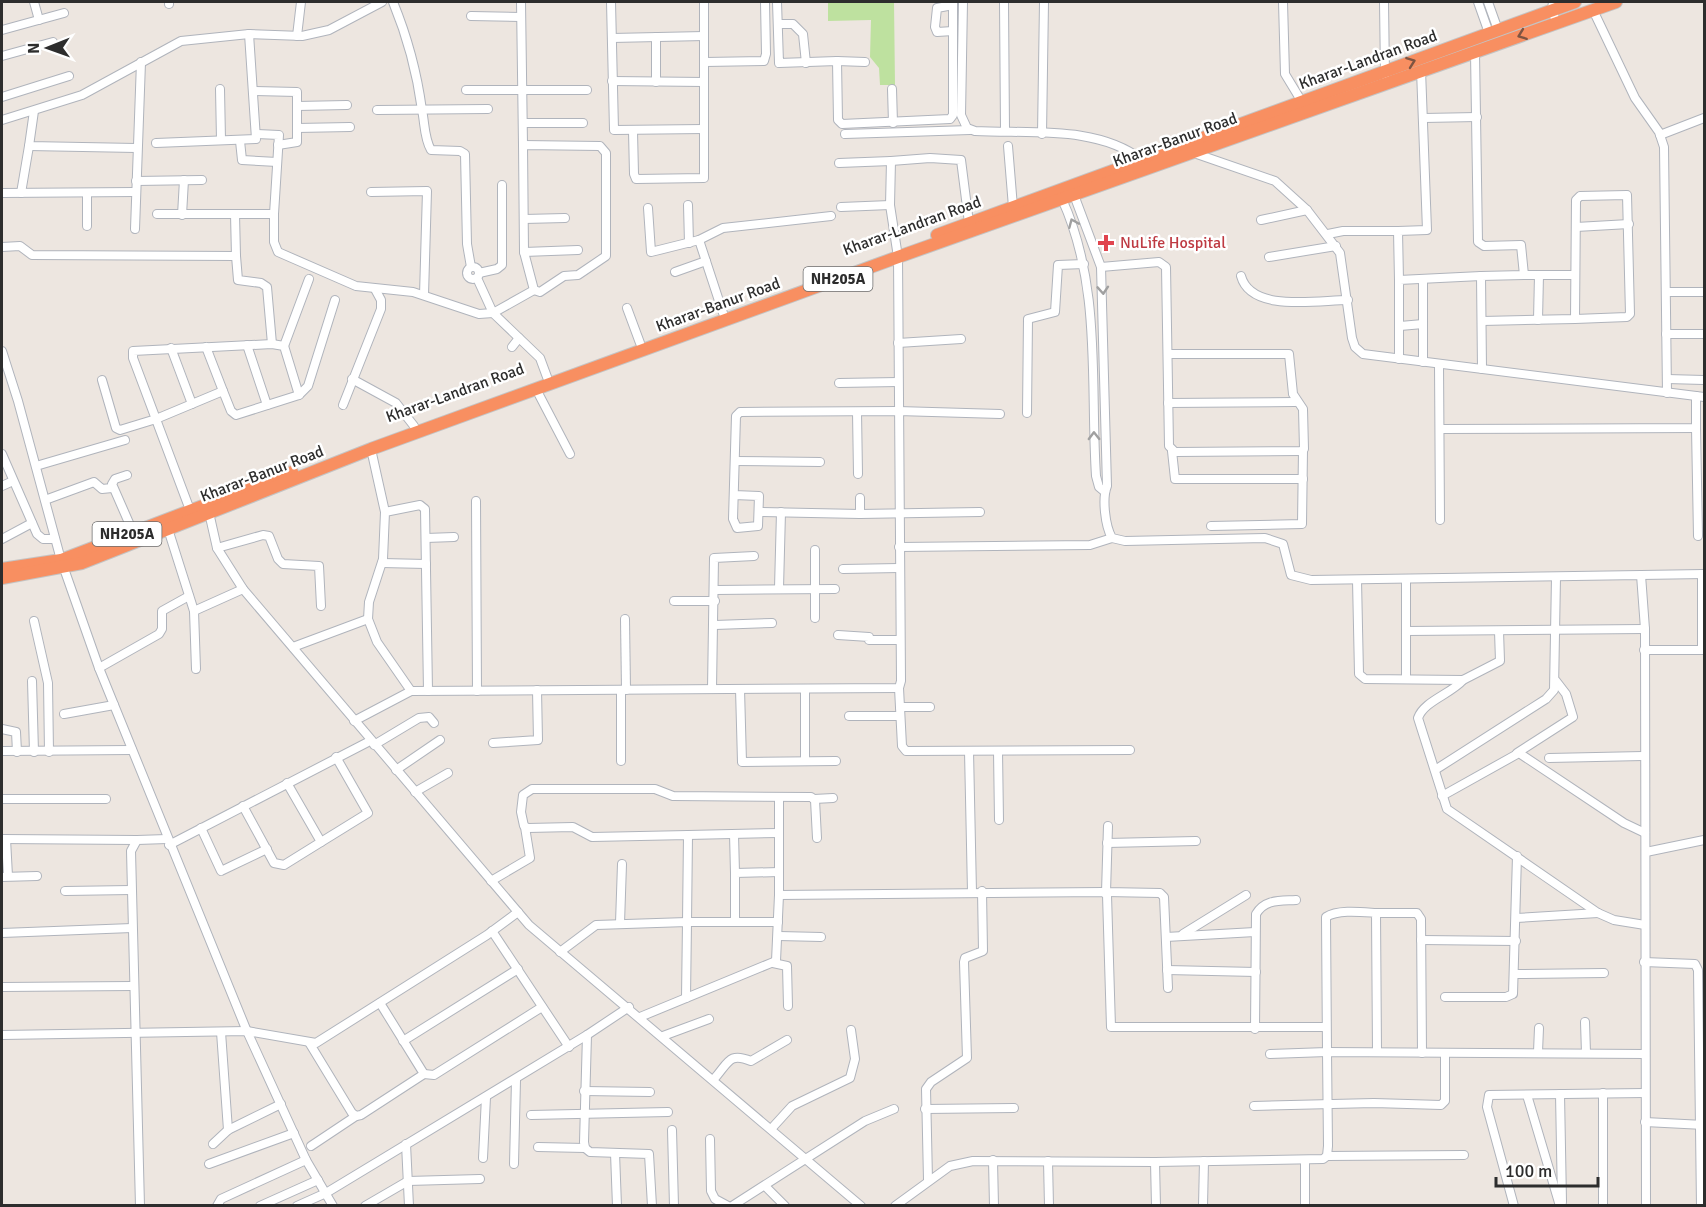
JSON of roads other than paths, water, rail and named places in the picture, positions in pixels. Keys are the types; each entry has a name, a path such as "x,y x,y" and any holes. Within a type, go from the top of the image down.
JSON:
{"highway":[{"name":"Kharar-Landran Road","path":"191,509 208,509 414,426 640,342 897,253 1013,207 1076,192 1142,160 1189,148 1302,102 1386,76 1552,5 1575,2"},
{"name":"Kharar-Banur Road","path":"2,578 63,564 168,528 208,509 897,253 1076,192 1386,76 1421,70 1475,53 1616,2"},
{"name":"NH205A","path":"2,569 63,564 191,509"}],"street":[{"path":"34,2 39,20"},
{"path":"297,36 300,2"},
{"path":"2,120 91,90 182,41 249,34 297,36 329,30 382,2"},
{"path":"393,2 411,55 426,142 431,150 460,151 465,154 467,244 471,267 468,276 497,269 502,265 502,185"},
{"path":"521,2 524,252 534,290"},
{"path":"611,2 614,130 704,129"},
{"path":"633,131 636,179 698,180 704,176 704,2"},
{"path":"705,62 764,61 766,54 765,2"},
{"path":"778,2 779,63 865,62"},
{"path":"963,2 962,116 965,126 970,130"},
{"path":"1004,2 1005,131"},
{"path":"1042,134 1044,2"},
{"path":"1283,2 1285,74 1302,102"},
{"path":"1384,2 1386,76"},
{"path":"1478,2 1493,31"},
{"path":"1488,2 1493,31"},
{"path":"837,61 839,123 943,121 952,115 952,32 952,3 937,8 935,27 937,32 952,32"},
{"path":"1552,5 1556,22"},
{"path":"1593,10 1640,108 1660,135 1664,147 1666,393"},
{"path":"2,30 64,13"},
{"path":"471,16 521,17"},
{"path":"778,24 793,24 803,34 806,63"},
{"path":"156,143 252,141 257,134 249,34"},
{"path":"612,38 704,36"},
{"path":"656,37 656,82"},
{"path":"2,56 53,42"},
{"path":"1475,53 1478,242 1484,246 1521,245 1524,275"},
{"path":"135,229 136,148 141,62"},
{"path":"1328,234 1343,231 1427,230 1421,70"},
{"path":"2,97 69,76"},
{"path":"612,81 704,82"},
{"path":"220,89 221,140"},
{"path":"255,91 295,90 298,95 296,144 278,145"},
{"path":"466,90 587,90"},
{"path":"892,90 893,123"},
{"path":"297,106 347,105"},
{"path":"377,110 488,109"},
{"path":"21,193 34,111"},
{"path":"1424,118 1477,117"},
{"path":"1660,135 1704,118"},
{"path":"523,123 583,123"},
{"path":"297,128 350,127"},
{"path":"845,134 970,130 1085,137 1116,143 1142,160"},
{"path":"257,134 279,135 274,214 274,242 278,252 341,281 375,289 424,294 479,314 534,290 538,292 546,290 564,276 578,275 606,256 606,153 600,146 523,146"},
{"path":"240,141 243,160 277,162"},
{"path":"29,146 136,148"},
{"path":"1008,146 1013,207"},
{"path":"1189,148 1275,182 1307,210 1328,234 1343,263 1352,338 1357,350 1363,354 1700,397 1696,428 1700,450 1698,536"},
{"path":"839,163 938,158 961,160 969,223"},
{"path":"891,161 890,205 897,253 900,513 899,688 905,751 1130,750"},
{"path":"182,215 184,180"},
{"path":"136,181 202,180"},
{"path":"371,192 427,191 424,294"},
{"path":"2,193 135,192"},
{"path":"1076,192 1075,228 1084,264 1092,326 1096,477 1099,487 1105,492"},
{"path":"1076,192 1101,267 1104,315 1107,486 1105,492 1108,530 1112,538"},
{"path":"87,193 87,226"},
{"path":"1482,321 1575,319 1629,316 1629,198 1624,194 1577,197 1575,319"},
{"path":"688,205 689,243"},
{"path":"841,207 890,205"},
{"path":"648,208 651,252 699,240 723,228 831,216"},
{"path":"1261,220 1307,210"},
{"path":"157,214 274,214"},
{"path":"235,214 238,280 261,283 267,287 272,344"},
{"path":"524,219 565,218"},
{"path":"1576,226 1629,224"},
{"path":"1398,231 1399,359"},
{"path":"699,240 723,313"},
{"path":"2,247 20,246 32,255 236,256"},
{"path":"1269,257 1336,246"},
{"path":"524,252 578,250"},
{"path":"675,272 706,261"},
{"path":"1027,413 1028,318 1055,312 1058,266 1084,264"},
{"path":"1101,267 1164,264 1169,446 1172,451 1175,479 1303,479"},
{"path":"1538,320 1539,274"},
{"path":"1399,280 1539,274 1575,275"},
{"path":"478,275 494,309 510,332 540,358 547,377"},
{"path":"1240,276 1249,292 1268,300 1348,300"},
{"path":"1481,276 1482,369"},
{"path":"299,395 284,346 309,279"},
{"path":"1423,279 1423,362"},
{"path":"343,405 381,309 381,300 375,289"},
{"path":"1666,292 1704,292"},
{"path":"206,347 231,411 236,415 299,395 308,386 335,300"},
{"path":"627,308 640,342"},
{"path":"1400,326 1423,324"},
{"path":"1666,334 1704,334"},
{"path":"512,347 517,336"},
{"path":"898,343 960,339"},
{"path":"191,509 132,354 136,349 272,344 284,346"},
{"path":"247,345 267,405"},
{"path":"171,348 192,404"},
{"path":"2,351 55,539 99,668 247,1031 306,1160 333,1206"},
{"path":"1168,354 1289,354 1296,402 1303,409 1302,524 1210,526"},
{"path":"1439,364 1440,520"},
{"path":"352,379 396,403 414,426"},
{"path":"1667,379 1704,380"},
{"path":"102,380 116,428 124,429 156,419 223,391"},
{"path":"839,383 898,382"},
{"path":"536,389 570,454"},
{"path":"1168,403 1296,402"},
{"path":"734,495 759,496 758,526 737,528 733,522 735,461 739,413 898,411 1000,414"},
{"path":"857,412 858,474"},
{"path":"1440,429 1696,428"},
{"path":"36,466 125,440"},
{"path":"371,449 385,512 382,563 369,602 368,619 377,642 411,691"},
{"path":"1172,451 1303,450"},
{"path":"2,454 40,538 55,539"},
{"path":"735,461 820,462"},
{"path":"127,475 113,481 112,488 134,532"},
{"path":"2,486 13,481"},
{"path":"45,500 94,482 102,489 112,488"},
{"path":"860,498 860,514"},
{"path":"476,501 477,690"},
{"path":"385,512 423,506 426,537 428,691"},
{"path":"208,509 217,548 243,589 518,912 560,952 714,1079 861,1206"},
{"path":"760,512 860,514 980,512"},
{"path":"779,588 781,512"},
{"path":"2,539 32,523"},
{"path":"168,528 194,611 196,669"},
{"path":"217,548 269,536 278,559 283,564 319,566 321,606"},
{"path":"426,537 454,537"},
{"path":"899,547 1090,545 1112,538 1125,541 1266,538 1283,544 1291,575 1311,580 1703,574 1703,650 1644,650"},
{"path":"815,550 815,618"},
{"path":"712,689 715,625 714,558 754,556"},
{"path":"382,563 426,564"},
{"path":"843,569 899,568"},
{"path":"1641,575 1645,629 1643,756 1646,852 1644,962 1646,1206"},
{"path":"1435,770 1546,699 1554,690 1557,631 1556,577"},
{"path":"1406,579 1406,679"},
{"path":"1357,580 1360,676 1368,680 1463,680"},
{"path":"194,611 243,589"},
{"path":"715,590 835,589"},
{"path":"99,668 159,634 162,630 162,611 189,596"},
{"path":"674,601 715,601"},
{"path":"293,647 368,619"},
{"path":"621,761 625,619"},
{"path":"34,621 48,683 49,752"},
{"path":"715,625 772,623"},
{"path":"1406,631 1645,629"},
{"path":"1499,631 1498,663 1463,680 1419,715 1418,721 1448,809 1598,913 1614,920 1645,925"},
{"path":"838,635 868,637 869,640 900,640"},
{"path":"32,681 34,752"},
{"path":"1443,796 1573,717 1566,694 1556,681"},
{"path":"354,721 411,691 899,688"},
{"path":"740,689 742,762 837,761"},
{"path":"805,689 805,761"},
{"path":"493,743 538,740 537,690"},
{"path":"64,714 114,705"},
{"path":"849,716 930,707"},
{"path":"37,876 5,877 4,839 168,842 201,828 336,757 372,743 419,718 429,717 434,723"},
{"path":"2,729 15,732 16,752"},
{"path":"396,770 440,740"},
{"path":"2,751 132,750"},
{"path":"998,751 999,820"},
{"path":"969,752 972,892"},
{"path":"1517,753 1533,761 1624,823 1645,833"},
{"path":"1549,758 1643,756"},
{"path":"243,806 274,862 282,866 368,813 336,757"},
{"path":"416,792 448,773"},
{"path":"287,783 321,842"},
{"path":"491,881 530,858 521,805 527,789 654,789 673,796 833,798"},
{"path":"640,1017 773,963 778,957 779,798"},
{"path":"2,800 106,799"},
{"path":"814,799 818,838"},
{"path":"1107,826 1106,892 1111,1027 1256,1029 1326,1027"},
{"path":"525,827 573,827 592,837 779,833"},
{"path":"201,828 221,871 267,849"},
{"path":"734,834 735,921"},
{"path":"686,998 688,835"},
{"path":"137,840 132,846 131,890 140,1206"},
{"path":"1646,852 1704,840"},
{"path":"1107,843 1196,841"},
{"path":"1444,997 1510,996 1515,990 1517,856"},
{"path":"620,923 622,864"},
{"path":"735,873 779,872"},
{"path":"65,891 131,890"},
{"path":"928,1180 926,1089 929,1084 967,1058 964,962 965,958 983,951 982,891"},
{"path":"779,895 982,891 1163,895 1168,988"},
{"path":"1183,934 1246,895"},
{"path":"1256,1029 1256,914 1261,907 1275,901 1296,900"},
{"path":"2,1035 247,1031 287,1037 310,1044 322,1040 518,912"},
{"path":"1376,913 1377,1052"},
{"path":"1328,1156 1326,917 1331,914 1417,913 1420,919 1421,940 1422,1053"},
{"path":"1516,918 1586,916 1598,913"},
{"path":"560,952 592,927 620,923 778,922"},
{"path":"2,933 132,928"},
{"path":"492,931 569,1047"},
{"path":"1166,937 1183,934 1255,932"},
{"path":"779,936 821,937"},
{"path":"1421,940 1516,941"},
{"path":"1644,962 1697,965 1702,1028 1703,1176 1701,1206"},
{"path":"773,963 787,966 788,1006"},
{"path":"403,1041 518,969"},
{"path":"1167,970 1256,972"},
{"path":"1515,974 1604,974"},
{"path":"2,987 133,986"},
{"path":"380,1003 424,1074"},
{"path":"311,1146 424,1074 434,1075 542,1007"},
{"path":"297,1206 326,1193 516,1080 629,1008"},
{"path":"663,1036 709,1019"},
{"path":"1585,1022 1586,1053"},
{"path":"1538,1052 1539,1028"},
{"path":"772,1128 792,1106 850,1078 855,1059 851,1030"},
{"path":"221,1032 228,1130"},
{"path":"585,1148 584,1091 587,1035"},
{"path":"714,1079 735,1056 741,1055 751,1061 787,1040"},
{"path":"310,1044 356,1116"},
{"path":"1270,1054 1538,1052 1645,1054"},
{"path":"1254,1106 1443,1105 1445,1101 1445,1053"},
{"path":"514,1164 516,1080"},
{"path":"584,1091 650,1092"},
{"path":"1603,1093 1603,1206"},
{"path":"1514,1206 1486,1101 1488,1096 1493,1094 1645,1093"},
{"path":"1560,1094 1561,1206"},
{"path":"1527,1095 1561,1206"},
{"path":"483,1158 486,1097"},
{"path":"213,1144 228,1130 281,1104"},
{"path":"926,1109 1014,1108"},
{"path":"710,1139 713,1202 730,1206 808,1159 864,1121 894,1109"},
{"path":"531,1115 668,1112"},
{"path":"1645,1122 1702,1125"},
{"path":"672,1130 674,1206"},
{"path":"209,1164 294,1133"},
{"path":"406,1144 409,1206"},
{"path":"538,1147 585,1148 596,1153 640,1152 650,1156 652,1206"},
{"path":"615,1153 617,1206"},
{"path":"895,1206 928,1180 955,1164 993,1160 1155,1162 1305,1160 1323,1159 1328,1156 1464,1155"},
{"path":"217,1206 221,1199 306,1160"},
{"path":"993,1160 994,1206"},
{"path":"1305,1160 1305,1206"},
{"path":"1048,1161 1049,1206"},
{"path":"1203,1206 1204,1161"},
{"path":"1155,1162 1156,1206"},
{"path":"365,1206 408,1181 480,1179"},
{"path":"260,1206 318,1180"},
{"path":"765,1186 785,1206"}],"place":[{"name":"NuLife Hospital","path":"1106,243"}]}
